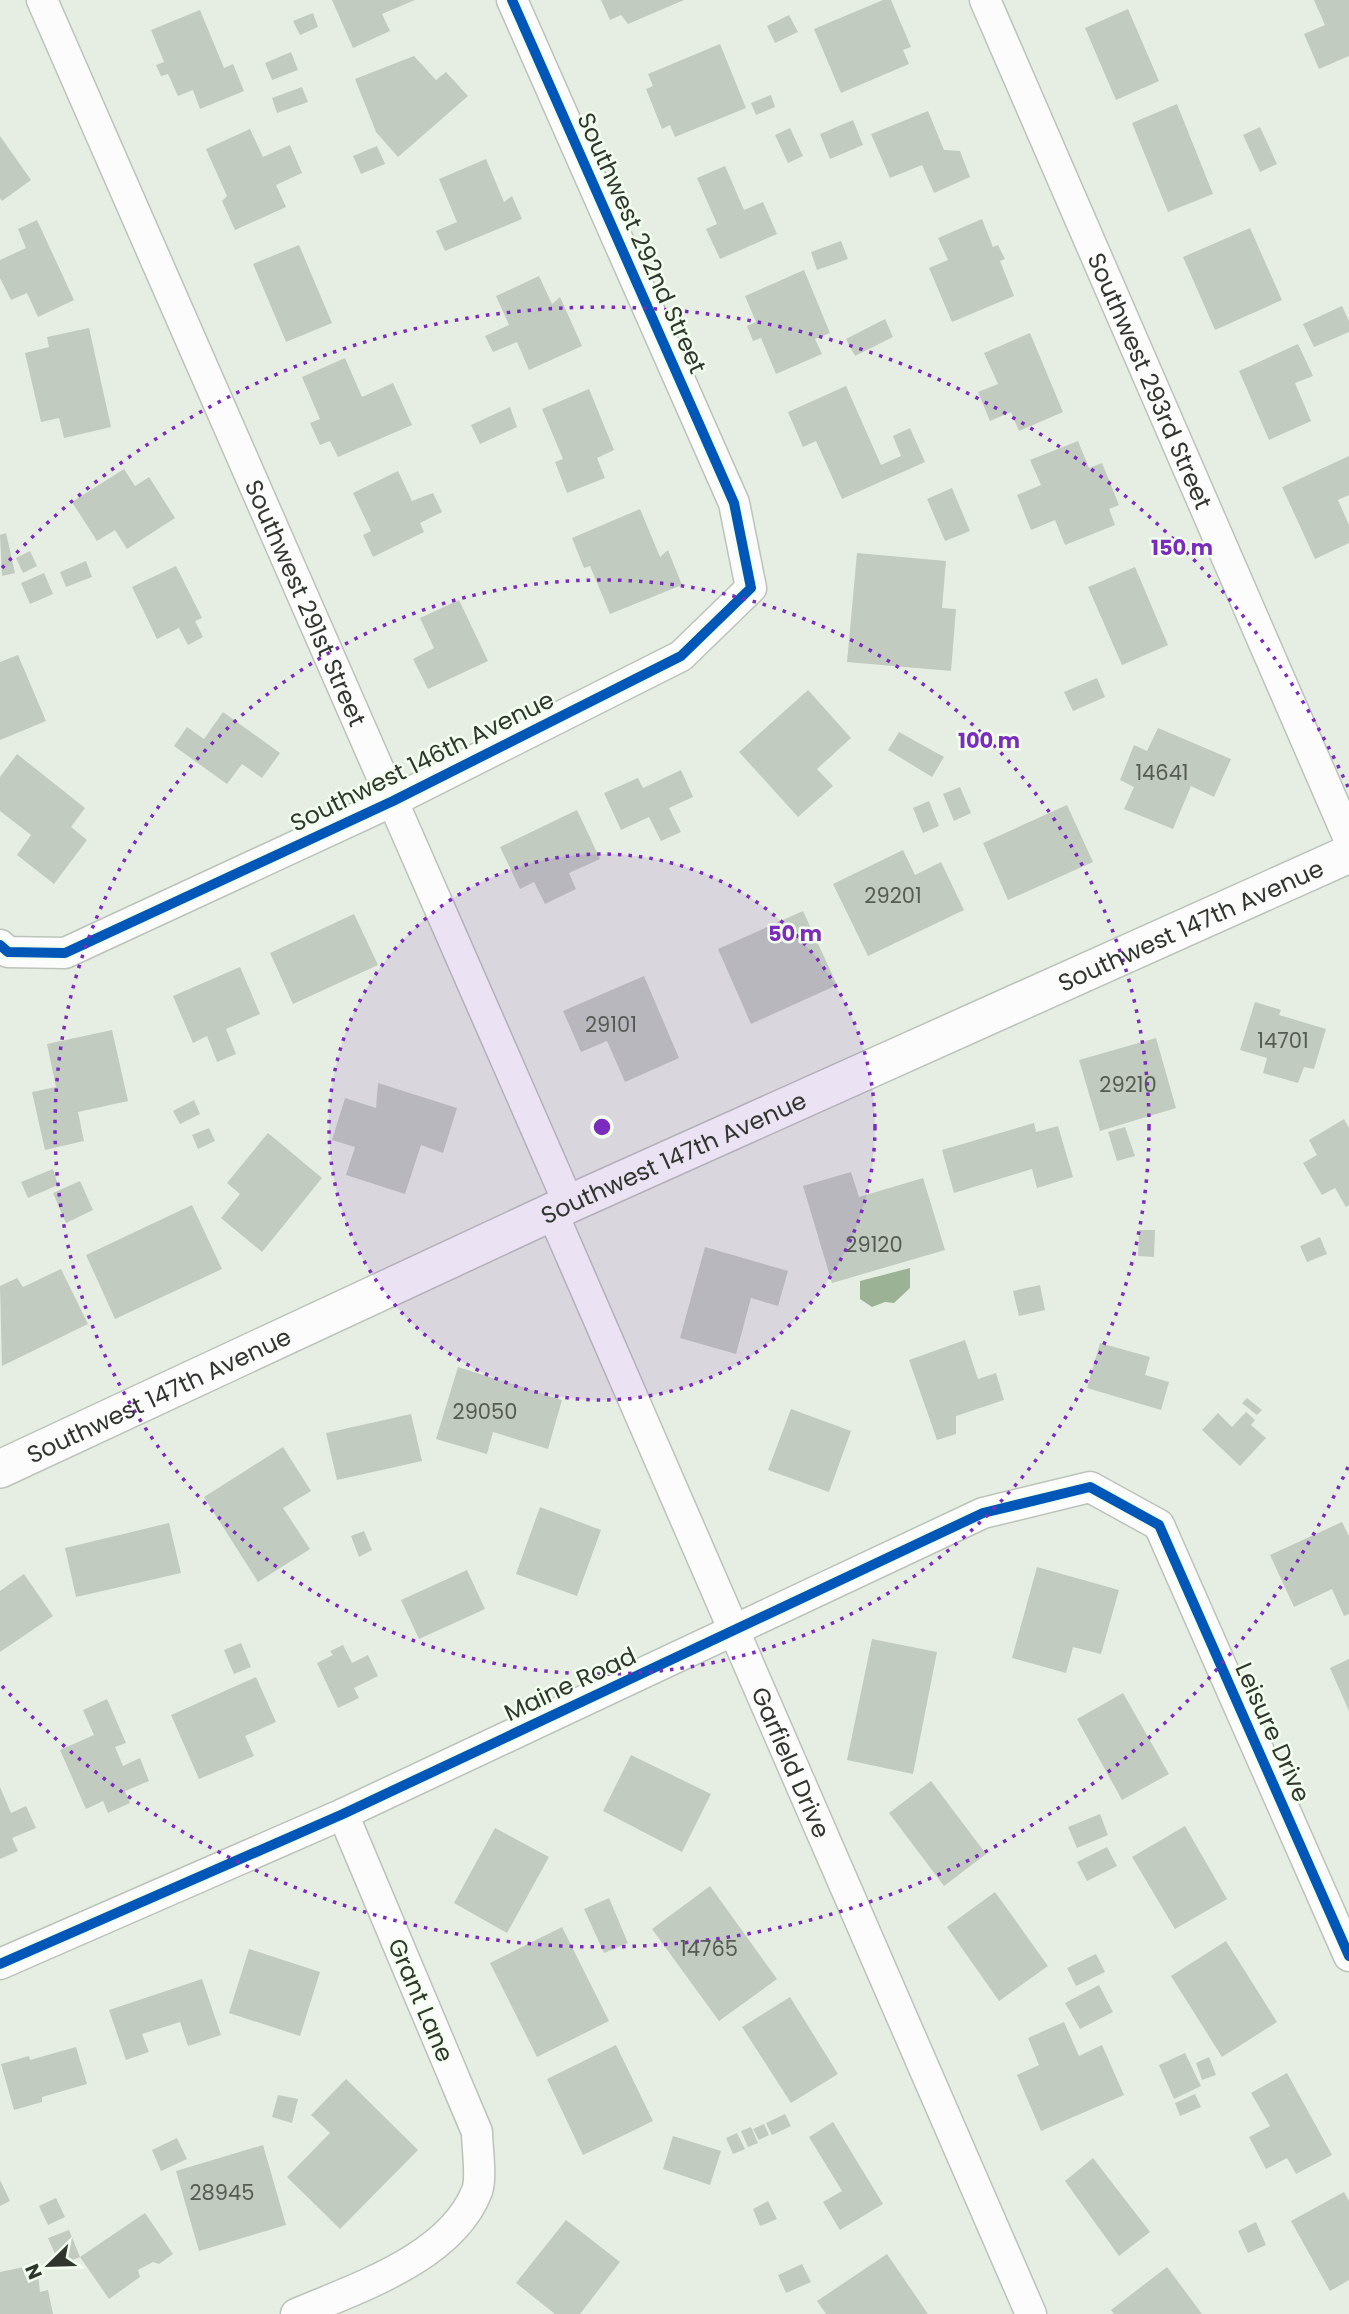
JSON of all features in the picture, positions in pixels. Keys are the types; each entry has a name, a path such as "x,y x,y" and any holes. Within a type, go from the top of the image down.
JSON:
{"street":[{"name":"Southwest 291st Street","path":"41,0 393,801 560,1208"},
{"name":"Southwest 292nd Street","path":"512,0 734,503"},
{"name":"Southwest 293rd Street","path":"985,0 1349,839"},
{"name":"Southwest 146th Avenue","path":"4,948 65,953 393,801 681,656 751,588 734,503"},
{"name":"Southwest 147th Avenue","path":"0,1469 560,1208 1349,854"},
{"name":"Garfield Drive","path":"560,1208 734,1630 1031,2314"},
{"name":"Maine Road","path":"0,1965 343,1814 983,1513 1090,1488 1159,1525"},
{"name":"Leisure Drive","path":"1159,1525 1349,1956"},
{"name":"Grant Lane","path":"296,2314 398,2271 453,2230 478,2189 477,2132 343,1814"}],"shaded area":[{"path":"910,1268 910,1288 894,1303 885,1302 872,1307 860,1299 860,1281"}],"building":[{"path":"332,0 415,0 382,14 390,31 353,48"},
{"path":"601,0 684,0 628,24 621,15 610,20"},
{"path":"883,0 891,0 911,47 903,50 909,64 841,93 814,29"},
{"path":"1314,0 1349,0 1349,56 1319,69 1304,34 1325,25"},
{"path":"1128,9 1159,81 1116,100 1085,28"},
{"path":"200,10 224,68 233,64 244,91 200,109 193,90 178,96 168,74 161,76 156,65 164,62 151,30"},
{"path":"313,13 318,27 300,35 293,21"},
{"path":"789,15 798,32 775,43 767,26"},
{"path":"720,44 746,108 675,137 670,125 662,129 646,89 653,86 648,74"},
{"path":"291,52 298,70 272,80 265,63"},
{"path":"414,56 436,80 446,72 468,96 398,157 376,132 355,79"},
{"path":"302,87 308,102 277,113 272,98"},
{"path":"771,95 775,107 756,115 751,103"},
{"path":"1177,104 1213,194 1168,212 1132,123"},
{"path":"928,111 944,150 960,151 970,177 934,193 922,165 890,178 871,134"},
{"path":"853,120 863,145 830,159 820,134"},
{"path":"1260,127 1277,164 1260,172 1243,135"},
{"path":"790,128 803,156 788,163 775,135"},
{"path":"250,129 263,157 290,145 302,173 276,185 286,207 235,230 222,201 227,196 206,149"},
{"path":"0,136 31,180 2,201 0,198"},
{"path":"377,146 385,164 361,174 353,156"},
{"path":"486,159 504,202 512,196 522,219 445,251 436,231 457,222 439,179"},
{"path":"725,166 744,210 763,202 777,234 720,259 706,229 717,224 697,178"},
{"path":"982,219 993,247 998,245 1005,259 1000,261 1014,296 952,322 929,268 948,260 938,238"},
{"path":"37,220 74,300 38,317 27,293 11,300 0,278 0,260 26,248 18,229"},
{"path":"1250,228 1282,300 1215,330 1183,257"},
{"path":"841,241 848,259 817,270 811,252"},
{"path":"299,245 332,323 286,342 253,264"},
{"path":"804,270 830,333 815,339 822,354 776,374 761,338 753,341 747,326 756,322 745,296"},
{"path":"539,276 552,304 560,297 582,346 529,370 517,342 493,352 485,336 509,325 496,296"},
{"path":"1342,306 1349,321 1349,332 1314,347 1303,324"},
{"path":"885,319 893,337 855,356 846,339"},
{"path":"89,328 111,427 64,438 59,418 41,422 25,353 49,347 47,337"},
{"path":"1030,333 1063,412 1019,431 1011,412 990,421 978,392 998,384 984,353"},
{"path":"1298,344 1313,376 1295,383 1311,421 1269,440 1239,371"},
{"path":"345,358 362,397 393,383 412,425 338,457 330,441 320,445 310,423 320,419 302,377"},
{"path":"846,386 881,465 901,456 893,436 910,428 925,462 842,499 816,441 803,447 788,412"},
{"path":"589,389 614,450 597,458 605,478 567,493 555,462 563,459 542,409"},
{"path":"510,407 517,427 480,444 471,425"},
{"path":"1078,441 1089,468 1102,463 1119,505 1109,509 1115,525 1065,545 1055,520 1031,530 1017,495 1041,485 1030,460"},
{"path":"1349,456 1349,495 1338,500 1349,525 1349,543 1315,559 1282,487"},
{"path":"124,469 135,486 149,477 175,518 127,549 115,530 97,541 72,502"},
{"path":"398,471 412,501 433,493 442,512 420,523 424,532 373,557 363,535 371,531 353,493"},
{"path":"952,488 970,531 945,541 927,499"},
{"path":"640,509 660,557 668,550 682,585 610,614 590,566 584,568 572,538"},
{"path":"6,533 15,573 2,576 0,535"},
{"path":"30,551 37,566 23,573 16,558"},
{"path":"857,553 946,561 942,608 956,609 951,671 847,662"},
{"path":"86,561 92,577 66,587 60,572"},
{"path":"176,566 202,618 195,621 203,637 188,645 179,628 157,639 132,587"},
{"path":"1135,567 1168,645 1122,665 1088,587"},
{"path":"44,573 53,594 30,604 21,583"},
{"path":"459,600 488,661 428,689 413,659 434,648 420,618"},
{"path":"18,655 46,721 0,740 0,662"},
{"path":"1097,678 1105,697 1073,711 1064,692"},
{"path":"808,690 851,738 817,769 833,786 798,817 739,752"},
{"path":"223,712 280,753 262,778 242,764 227,784 174,746 187,727 204,739"},
{"path":"1158,728 1231,759 1214,797 1191,786 1173,829 1124,809 1134,787 1120,780 1134,745 1147,751"},
{"path":"899,732 944,757 932,777 888,750"},
{"path":"17,754 85,808 71,827 87,840 54,884 17,855 31,835 0,811 0,777"},
{"path":"681,770 693,797 669,808 681,832 661,841 649,817 621,830 604,793 638,778 643,788"},
{"path":"960,787 971,813 954,821 943,794"},
{"path":"929,801 939,826 923,833 913,808"},
{"path":"1067,805 1093,862 1008,900 983,843"},
{"path":"577,810 600,859 569,873 576,889 545,904 534,882 520,889 500,847"},
{"path":"903,850 915,875 941,862 964,910 868,956 833,884"},
{"path":"803,911 837,985 751,1024 718,949"},
{"path":"354,914 378,965 293,1004 270,953"},
{"path":"240,967 260,1014 226,1029 236,1054 217,1062 207,1036 193,1043 173,996"},
{"path":"644,976 679,1058 625,1082 607,1041 581,1052 563,1011"},
{"path":"1255,1002 1281,1010 1279,1015 1326,1029 1314,1069 1304,1067 1298,1083 1263,1073 1267,1058 1240,1050"},
{"path":"112,1030 128,1101 78,1112 84,1141 45,1150 32,1092 56,1087 47,1044"},
{"path":"1156,1038 1176,1108 1100,1131 1079,1060"},
{"path":"378,1083 457,1108 443,1153 421,1145 405,1194 346,1175 355,1147 332,1140 345,1098 376,1108"},
{"path":"194,1100 200,1114 180,1124 173,1111"},
{"path":"1344,1119 1349,1128 1349,1205 1346,1207 1335,1188 1322,1195 1303,1163 1317,1155 1309,1140"},
{"path":"1034,1123 1036,1132 1058,1126 1073,1177 1037,1188 1032,1169 954,1193 942,1150"},
{"path":"1125,1127 1135,1156 1117,1161 1108,1132"},
{"path":"209,1128 215,1141 198,1149 192,1135"},
{"path":"268,1133 322,1178 262,1252 221,1218 240,1194 227,1183"},
{"path":"53,1169 58,1185 28,1198 21,1182"},
{"path":"851,1172 859,1197 923,1178 945,1250 832,1283 803,1186"},
{"path":"80,1181 93,1210 66,1223 53,1193"},
{"path":"192,1205 222,1269 115,1319 86,1255"},
{"path":"1139,1230 1155,1230 1154,1257 1138,1256"},
{"path":"1320,1237 1327,1254 1307,1262 1300,1246"},
{"path":"705,1247 788,1271 778,1306 751,1298 736,1354 680,1338"},
{"path":"61,1269 88,1324 2,1366 0,1286 17,1278 23,1287"},
{"path":"1040,1285 1045,1310 1019,1316 1013,1291"},
{"path":"965,1340 978,1379 996,1373 1004,1400 956,1416 956,1434 937,1440 909,1360"},
{"path":"1100,1343 1150,1357 1145,1375 1169,1382 1161,1410 1087,1388"},
{"path":"458,1367 562,1400 548,1449 493,1432 487,1454 436,1439"},
{"path":"1247,1398 1262,1410 1257,1415 1242,1403"},
{"path":"791,1409 851,1431 829,1492 768,1470"},
{"path":"1246,1412 1255,1420 1251,1425 1266,1438 1240,1466 1202,1430 1218,1413 1232,1427"},
{"path":"411,1414 422,1461 337,1480 326,1433"},
{"path":"283,1447 311,1491 283,1508 310,1549 258,1582 204,1497"},
{"path":"540,1507 601,1530 577,1596 516,1574"},
{"path":"1342,1522 1349,1536 1349,1614 1344,1616 1332,1589 1294,1607 1270,1555"},
{"path":"169,1523 181,1573 76,1597 65,1548"},
{"path":"364,1531 372,1550 359,1557 351,1536"},
{"path":"1037,1567 1119,1590 1101,1654 1073,1647 1066,1673 1012,1658"},
{"path":"467,1570 485,1609 419,1639 401,1600"},
{"path":"24,1574 53,1616 0,1652 0,1591"},
{"path":"872,1639 937,1652 913,1774 847,1760"},
{"path":"241,1643 251,1667 234,1674 224,1650"},
{"path":"343,1645 352,1663 368,1655 378,1676 354,1688 359,1698 338,1708 317,1663 333,1655 330,1651"},
{"path":"1349,1659 1349,1711 1330,1668"},
{"path":"256,1677 276,1722 245,1736 254,1756 199,1779 171,1715"},
{"path":"1123,1693 1169,1774 1122,1800 1077,1719"},
{"path":"107,1699 126,1743 115,1747 123,1766 140,1758 149,1781 125,1791 130,1803 108,1813 103,1801 86,1809 60,1750 94,1735 83,1710"},
{"path":"631,1755 711,1794 682,1852 603,1811"},
{"path":"931,1781 986,1854 944,1886 889,1813"},
{"path":"0,1787 11,1813 26,1806 36,1828 12,1838 18,1851 0,1859"},
{"path":"1100,1814 1108,1835 1077,1848 1068,1827"},
{"path":"1185,1826 1227,1899 1175,1929 1132,1857"},
{"path":"495,1828 549,1857 507,1933 454,1903"},
{"path":"1107,1847 1117,1866 1087,1881 1077,1862"},
{"path":"710,1886 777,1979 719,2021 652,1929"},
{"path":"995,1892 1048,1966 999,2001 947,1927"},
{"path":"609,1898 628,1943 604,1953 584,1909"},
{"path":"562,1927 609,2021 537,2057 490,1963"},
{"path":"1226,1941 1277,2022 1222,2057 1171,1976"},
{"path":"249,1949 320,1972 300,2036 229,2013"},
{"path":"1096,1954 1105,1972 1076,1986 1067,1968"},
{"path":"202,1979 221,2035 188,2046 180,2022 142,2034 149,2052 126,2060 109,2010"},
{"path":"1099,1985 1113,2012 1080,2029 1065,2003"},
{"path":"790,1997 838,2074 791,2103 742,2027"},
{"path":"1064,2022 1079,2056 1102,2045 1124,2095 1041,2131 1017,2075 1039,2065 1028,2038"},
{"path":"616,2045 653,2121 583,2155 547,2079"},
{"path":"76,2047 87,2084 42,2097 42,2102 14,2110 1,2064 29,2056 30,2060"},
{"path":"1185,2053 1201,2086 1174,2099 1159,2065"},
{"path":"1209,2057 1216,2075 1202,2080 1196,2063"},
{"path":"1287,2073 1332,2155 1296,2174 1287,2158 1266,2169 1249,2137 1270,2126 1251,2093"},
{"path":"346,2079 418,2150 340,2229 287,2177 330,2133 311,2115"},
{"path":"1195,2094 1201,2107 1180,2116 1175,2103"},
{"path":"278,2095 298,2099 292,2123 272,2117"},
{"path":"785,2114 791,2126 772,2135 766,2123"},
{"path":"833,2122 883,2204 840,2230 823,2202 842,2191 809,2137"},
{"path":"764,2124 769,2135 759,2140 753,2129"},
{"path":"751,2127 758,2143 748,2147 741,2131"},
{"path":"737,2133 745,2149 733,2154 726,2138"},
{"path":"673,2136 721,2151 710,2185 663,2169"},
{"path":"177,2138 187,2159 161,2171 152,2150"},
{"path":"263,2145 286,2225 199,2251 176,2171"},
{"path":"1093,2158 1150,2232 1119,2256 1065,2181"},
{"path":"0,2180 10,2201 0,2206"},
{"path":"1344,2192 1349,2201 1349,2280 1330,2291 1291,2221"},
{"path":"56,2198 65,2217 48,2225 39,2206"},
{"path":"768,2201 777,2219 760,2226 753,2209"},
{"path":"145,2213 173,2254 159,2264 153,2262 138,2270 140,2277 109,2299 80,2257"},
{"path":"566,2220 620,2262 580,2314 555,2314 516,2283"},
{"path":"1256,2222 1266,2245 1248,2253 1238,2231"},
{"path":"69,2230 80,2257 60,2265 48,2238"},
{"path":"887,2254 928,2314 826,2314 817,2301"},
{"path":"802,2264 811,2282 786,2293 778,2275"},
{"path":"24,2267 25,2276 38,2274 40,2292 48,2290 53,2314 0,2314 0,2272"},
{"path":"1167,2267 1202,2314 1114,2314 1111,2310"}],"cycle path":[{"path":"0,945 8,952 65,953 393,801 681,656 751,588 734,503 512,0"},
{"path":"0,1964 343,1814 983,1513 1090,1487 1159,1525 1349,1956"}]}
